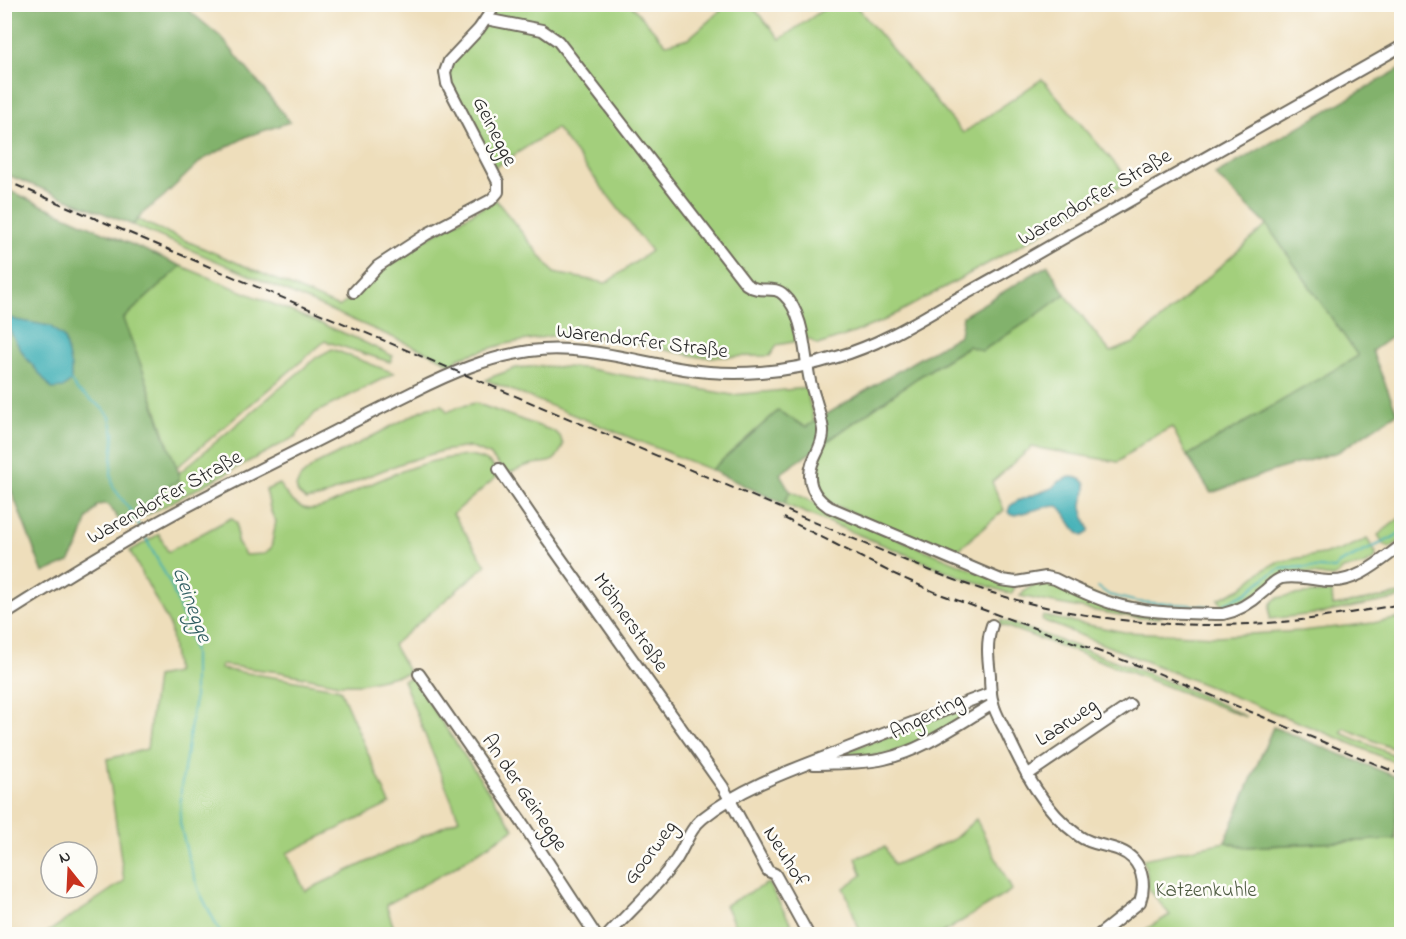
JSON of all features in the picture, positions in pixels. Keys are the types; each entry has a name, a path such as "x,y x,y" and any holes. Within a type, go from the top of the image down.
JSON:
{"street":[{"name":"Geinegge","path":"354,292 378,266 427,234 491,200 498,192 498,182 447,84 445,72 449,61 486,20 496,5"},
{"path":"496,5 504,22"},
{"path":"486,20 542,30 558,41 746,284 758,290 777,290 784,294 800,324 810,380 823,431 822,441 811,466 810,480 816,496 829,507 1001,580 1016,582 1046,577 1122,606 1164,613 1223,614 1240,609 1282,578 1296,577 1328,581 1351,579 1401,545"},
{"name":"Warendorfer Straße","path":"4,615 168,516 372,412 474,364 533,351 585,351 711,373 740,374 808,365 860,350 910,326 1401,46"},
{"name":"Möhnerstraße","path":"499,469 723,787 729,799"},
{"path":"992,626 987,650 992,699 1038,795 1053,813 1081,838 1121,851 1132,858 1143,878 1140,902 1100,934"},
{"name":"An der Geinegge","path":"419,674 523,824 595,934"},
{"name":"Angerring","path":"805,765 885,759 911,750 939,736 992,699"},
{"name":"Angerring","path":"729,799 783,773 897,728 992,699"},
{"name":"Laarweg","path":"1027,775 1130,705"},
{"name":"Goorweg","path":"609,934 665,874 701,819 729,799"},
{"name":"Neuhof","path":"729,799 768,871 775,874 808,934"}],"green space":[{"path":"499,4 631,5 666,44 689,38 727,5 751,5 780,39 830,5 855,5 963,133 1042,79 1130,181 1023,244 885,320 818,345 809,339 777,345 770,356 700,357 612,339 551,336 505,344 458,358 453,365 133,225 136,219 339,307 354,296 381,267 496,200 554,273 606,283 651,251 556,128 494,168 449,81 449,66"},
{"path":"4,5 182,5 222,38 290,122 248,136 202,160 143,213 133,225 5,174"},
{"path":"1401,68 1401,330 1372,351 1397,413 1338,452 1276,470 1211,493 1187,456 1358,356 1267,225 1215,175"},
{"path":"5,189 181,266 123,319 179,473 179,480 157,493 153,512 123,526 109,505 98,505 87,520 79,545 69,562 43,573 5,474"},
{"path":"1267,225 1359,357 1187,456 1172,427 1147,440 1118,462 1032,447 992,482 1004,510 951,556 832,504 815,487 815,464 824,444 917,378 969,346 982,351 1065,294 1110,352 1134,343"},
{"path":"1048,265 1065,294 982,351 968,346 917,378 780,474 790,491 784,504 711,470 778,411 806,427 960,335 963,316"},
{"path":"181,266 353,337 393,356 390,362 325,341 176,468 123,319"},
{"path":"332,349 394,373 315,413 295,437 153,512 157,493 179,480 179,473 317,357"},
{"path":"541,366 584,368 732,395 806,388 814,422 806,427 778,411 711,470 486,380 516,368"},
{"path":"475,403 553,431 560,436 563,445 557,457 550,462 529,465 506,473 490,455 469,447 442,451 405,462 322,497 306,500 298,493 296,487 300,478 315,465 428,407 443,405 447,412"},
{"path":"469,456 487,461 500,474 453,514 486,565 393,645 409,673 360,684 339,684 280,672 221,665 220,669 340,689 390,804 287,853 305,891 459,819 403,680 412,678 514,829 450,870 386,905 396,934 45,934 99,900 124,881 107,759 147,749 156,677 176,673 170,626 130,551 159,534 168,552 231,518 237,523 237,541 245,555 264,554 271,548 276,521 270,510 266,490 279,484 299,506 316,509 415,466"},
{"path":"790,491 838,514 1015,587 1011,594 959,576 784,504"},
{"path":"1401,517 1401,540 1390,548 1384,545 1378,535"},
{"path":"1367,539 1376,553 1375,559 1364,565 1343,569 1332,577 1300,572 1230,608 1224,608 1218,599 1241,588 1260,572 1277,562 1339,551"},
{"path":"1050,580 1162,617 1125,616 1020,596 1034,585"},
{"path":"1332,592 1333,606 1401,594 1401,598 1323,613 1270,619 1271,604 1278,598"},
{"path":"1043,616 1124,632 1216,636 1302,631 1401,618 1401,752 1344,728 1341,733 1401,758 1401,765 1042,620"},
{"path":"1001,620 1161,679 1246,717 999,624"},
{"path":"966,707 970,712 944,731 892,753 836,761 834,756"},
{"path":"1273,727 1399,778 1395,839 1246,847 1225,842"},
{"path":"976,819 1012,890 941,934 861,934 844,888 862,875 856,858 885,847 894,865 954,839"},
{"name":"Katzenkuhle","path":"1401,839 1401,934 1139,934 1170,915 1148,888 1143,859 1225,842 1246,847"},
{"path":"768,883 797,934 719,934 735,926 725,905"}],"water":[{"path":"5,315 16,320 50,326 64,338 71,367 71,381 63,388 52,389 24,355 12,335"},
{"path":"1070,477 1082,480 1086,487 1082,505 1089,532 1083,536 1075,530 1058,506 1015,515 1008,512 1010,506 1017,501 1052,488 1058,482"}],"waterway":[{"name":"Geinegge","path":"71,381 77,390 101,407 110,417 114,434 111,473 113,487 133,514 140,528"},
{"path":"1224,604 1247,593 1280,569 1302,567 1335,569 1338,564 1402,531"},
{"name":"Geinegge","path":"144,535 171,585 190,635 194,653 194,704 181,789 180,823 199,891 221,934"},
{"path":"1098,587 1109,595 1138,602 1209,606"}],"railway":[{"path":"4,180 895,556 996,594 1031,604 1101,617 1136,622 1208,625 1295,621 1402,604"},
{"path":"784,518 892,573 937,593 1153,671 1402,775"}]}
